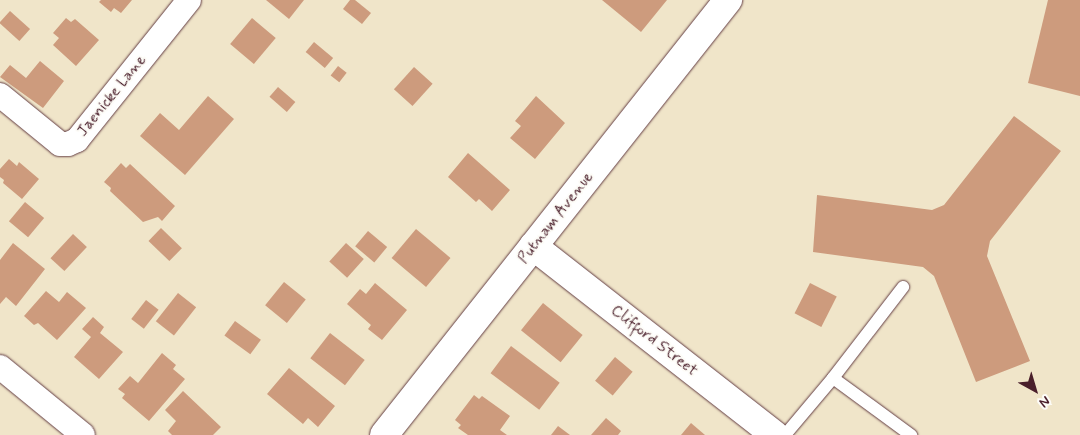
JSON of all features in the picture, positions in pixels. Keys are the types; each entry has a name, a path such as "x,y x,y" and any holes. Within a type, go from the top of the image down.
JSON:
{"main road":[{"name":"Putnam Avenue","path":"384,435 727,0"},
{"name":"Clifford Street","path":"534,246 774,435"}],"street":[{"name":"Jaenicke Lane","path":"0,94 60,144 68,144 77,140 189,0"},
{"path":"0,367 83,435"}],"lane":[{"path":"785,435 834,378 903,287"},
{"path":"834,378 911,435"}],"building":[{"path":"101,0 132,0 121,13 114,8 111,12 99,2"},
{"path":"266,0 304,0 289,19"},
{"path":"350,0 355,0 371,13 362,24 343,9"},
{"path":"602,0 667,0 641,32"},
{"path":"1048,0 1080,0 1080,96 1028,83"},
{"path":"10,11 30,29 19,41 0,24"},
{"path":"66,18 71,22 75,19 99,40 76,66 53,45 59,38 53,33"},
{"path":"252,18 276,38 254,64 230,44"},
{"path":"314,42 333,58 325,68 306,52"},
{"path":"40,61 64,81 43,108 0,77 10,65 26,78"},
{"path":"338,66 347,73 339,82 331,75"},
{"path":"414,67 433,84 413,106 394,89"},
{"path":"278,87 295,102 287,112 269,97"},
{"path":"208,96 234,119 185,175 140,136 160,113 179,130"},
{"path":"536,96 565,123 535,159 510,138 521,126 515,121"},
{"path":"1014,116 1061,151 990,241 987,256 1030,361 976,382 934,276 923,267 813,252 817,195 932,210 944,205"},
{"path":"468,153 510,190 492,211 479,199 476,202 448,177"},
{"path":"9,159 17,166 19,162 39,179 22,199 3,183 4,180 0,177 0,169"},
{"path":"121,163 126,168 130,164 175,206 162,221 158,217 143,222 110,191 111,188 104,182"},
{"path":"25,202 44,218 28,237 9,221"},
{"path":"161,228 182,248 169,261 148,241"},
{"path":"416,229 450,258 426,287 392,258"},
{"path":"368,231 387,247 374,262 355,246"},
{"path":"73,234 87,247 64,271 50,258"},
{"path":"13,243 45,269 16,306 6,297 0,304 0,260"},
{"path":"346,243 364,259 347,278 329,262"},
{"path":"284,282 306,300 287,323 265,305"},
{"path":"375,283 407,310 382,340 368,329 371,325 347,304 360,289 366,294"},
{"path":"810,283 837,297 821,327 795,313"},
{"path":"46,291 59,302 67,292 86,308 57,340 38,323 34,325 24,316"},
{"path":"178,293 196,307 174,336 156,321"},
{"path":"146,300 159,310 144,329 131,319"},
{"path":"543,303 583,335 561,362 521,330"},
{"path":"93,317 104,327 100,333 123,352 99,379 74,357 91,337 82,329"},
{"path":"235,321 261,340 250,354 224,336"},
{"path":"330,333 365,360 345,385 310,358"},
{"path":"511,346 560,383 539,410 491,373"},
{"path":"162,353 176,365 173,369 185,379 149,421 122,398 125,394 118,389 130,376 138,383"},
{"path":"615,357 633,372 613,396 595,381"},
{"path":"289,368 335,406 318,427 308,418 303,424 267,394"},
{"path":"183,391 221,427 213,435 172,435 168,431 176,421 165,410"},
{"path":"474,395 479,399 482,396 510,416 500,430 507,435 468,435 458,428 461,425 455,420"},
{"path":"606,418 621,431 618,435 591,435"},
{"path":"691,423 705,435 681,435"},
{"path":"558,426 570,435 551,435"}]}
